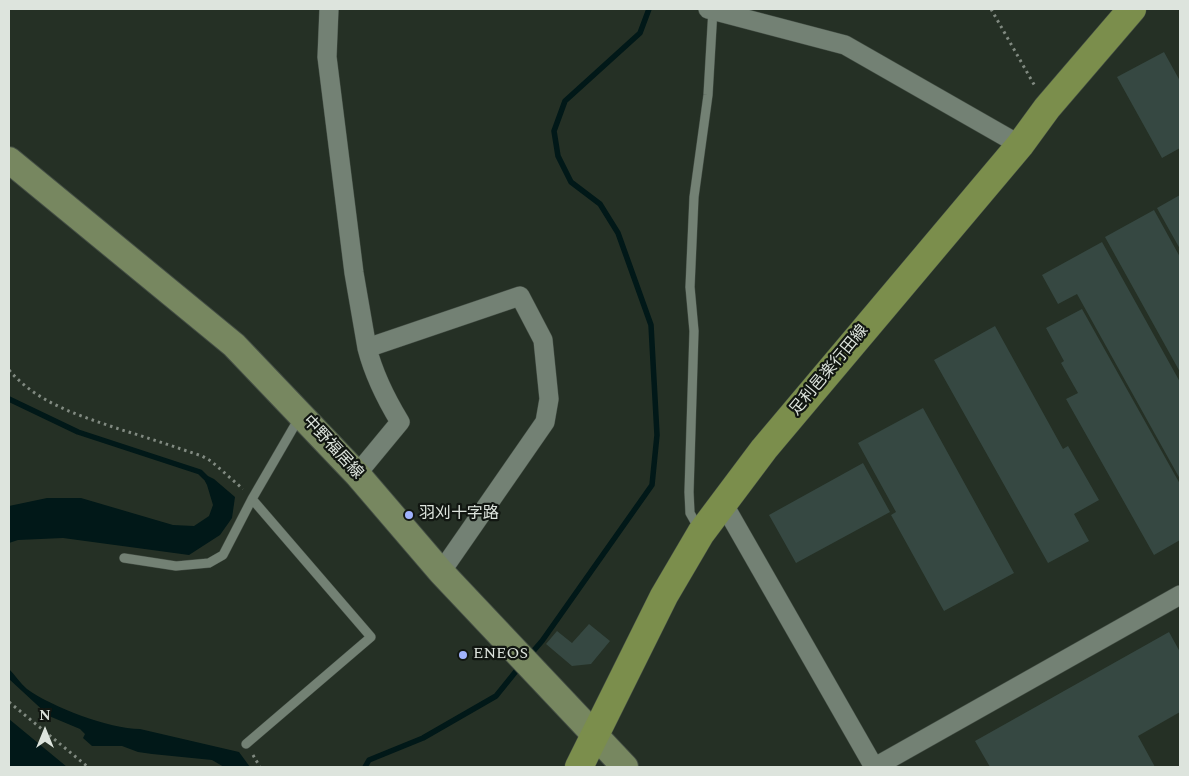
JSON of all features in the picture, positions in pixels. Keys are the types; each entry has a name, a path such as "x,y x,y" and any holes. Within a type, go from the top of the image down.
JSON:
{"main road":[{"name":"足利邑楽行田線","path":"580,767 664,596 701,533 764,449 1132,9"},
{"name":"中野福居線","path":"9,160 234,345 357,474 442,572 625,767"}],"street":[{"path":"329,9 327,57 354,273 370,360 386,397 400,422 357,474"},
{"path":"711,9 845,45 1020,145"},
{"path":"367,348 520,296 543,340 549,399 545,422 442,572"},
{"path":"723,503 874,767 1180,595"}],"lane":[{"path":"701,533 690,513 689,492 694,331 690,287 694,197 708,95 711,9"},
{"path":"124,558 176,566 209,563 223,555 252,499 301,415"},
{"path":"246,744 371,637 252,499"}],"path":[{"path":"992,9 1048,108"},
{"path":"9,370 19,382 36,394 80,416 202,456 252,499"},
{"path":"9,702 88,767"}],"water":[{"path":"200,472 214,479 235,497 232,518 220,535 189,555 63,538 18,540 9,543 9,506 47,498 81,498 173,525 194,526 209,516 213,505 207,485"},
{"path":"9,669 27,689 66,710 113,725 140,729 239,752 250,767 224,767 212,760 138,752 122,746 92,746 83,738 85,734 80,729 49,716 9,679"},
{"path":"9,719 67,767 10,767"}],"building":[{"path":"1164,52 1180,81 1180,148 1162,158 1117,77"},
{"path":"1180,195 1180,249 1157,208"},
{"path":"1154,210 1180,257 1180,372 1105,237"},
{"path":"1102,242 1180,382 1180,479 1077,294 1058,304 1042,275"},
{"path":"1082,309 1180,484 1180,540 1154,555 1066,399 1078,393 1061,363 1064,361 1046,328"},
{"path":"995,326 1063,449 1068,446 1099,500 1074,514 1089,541 1048,563 934,360"},
{"path":"923,408 1014,573 944,611 891,515 896,512 858,443"},
{"path":"863,463 890,512 796,563 769,515"},
{"path":"589,624 610,641 591,664 572,666 546,644 557,631 572,643"},
{"path":"1169,632 1180,652 1180,712 1138,736 1155,767 990,767 975,741"}],"waterway":[{"path":"529,656 542,641 652,485 657,435 651,325 618,233 600,204 571,182 558,156 554,131 565,101 640,33 649,9"},
{"path":"9,399 78,432 200,472 205,477"},
{"path":"365,767 369,760 423,738 496,696 521,665"}],"place":[{"name":"羽刈十字路","path":"409,515"},
{"name":"ENEOS","path":"463,655"}]}
